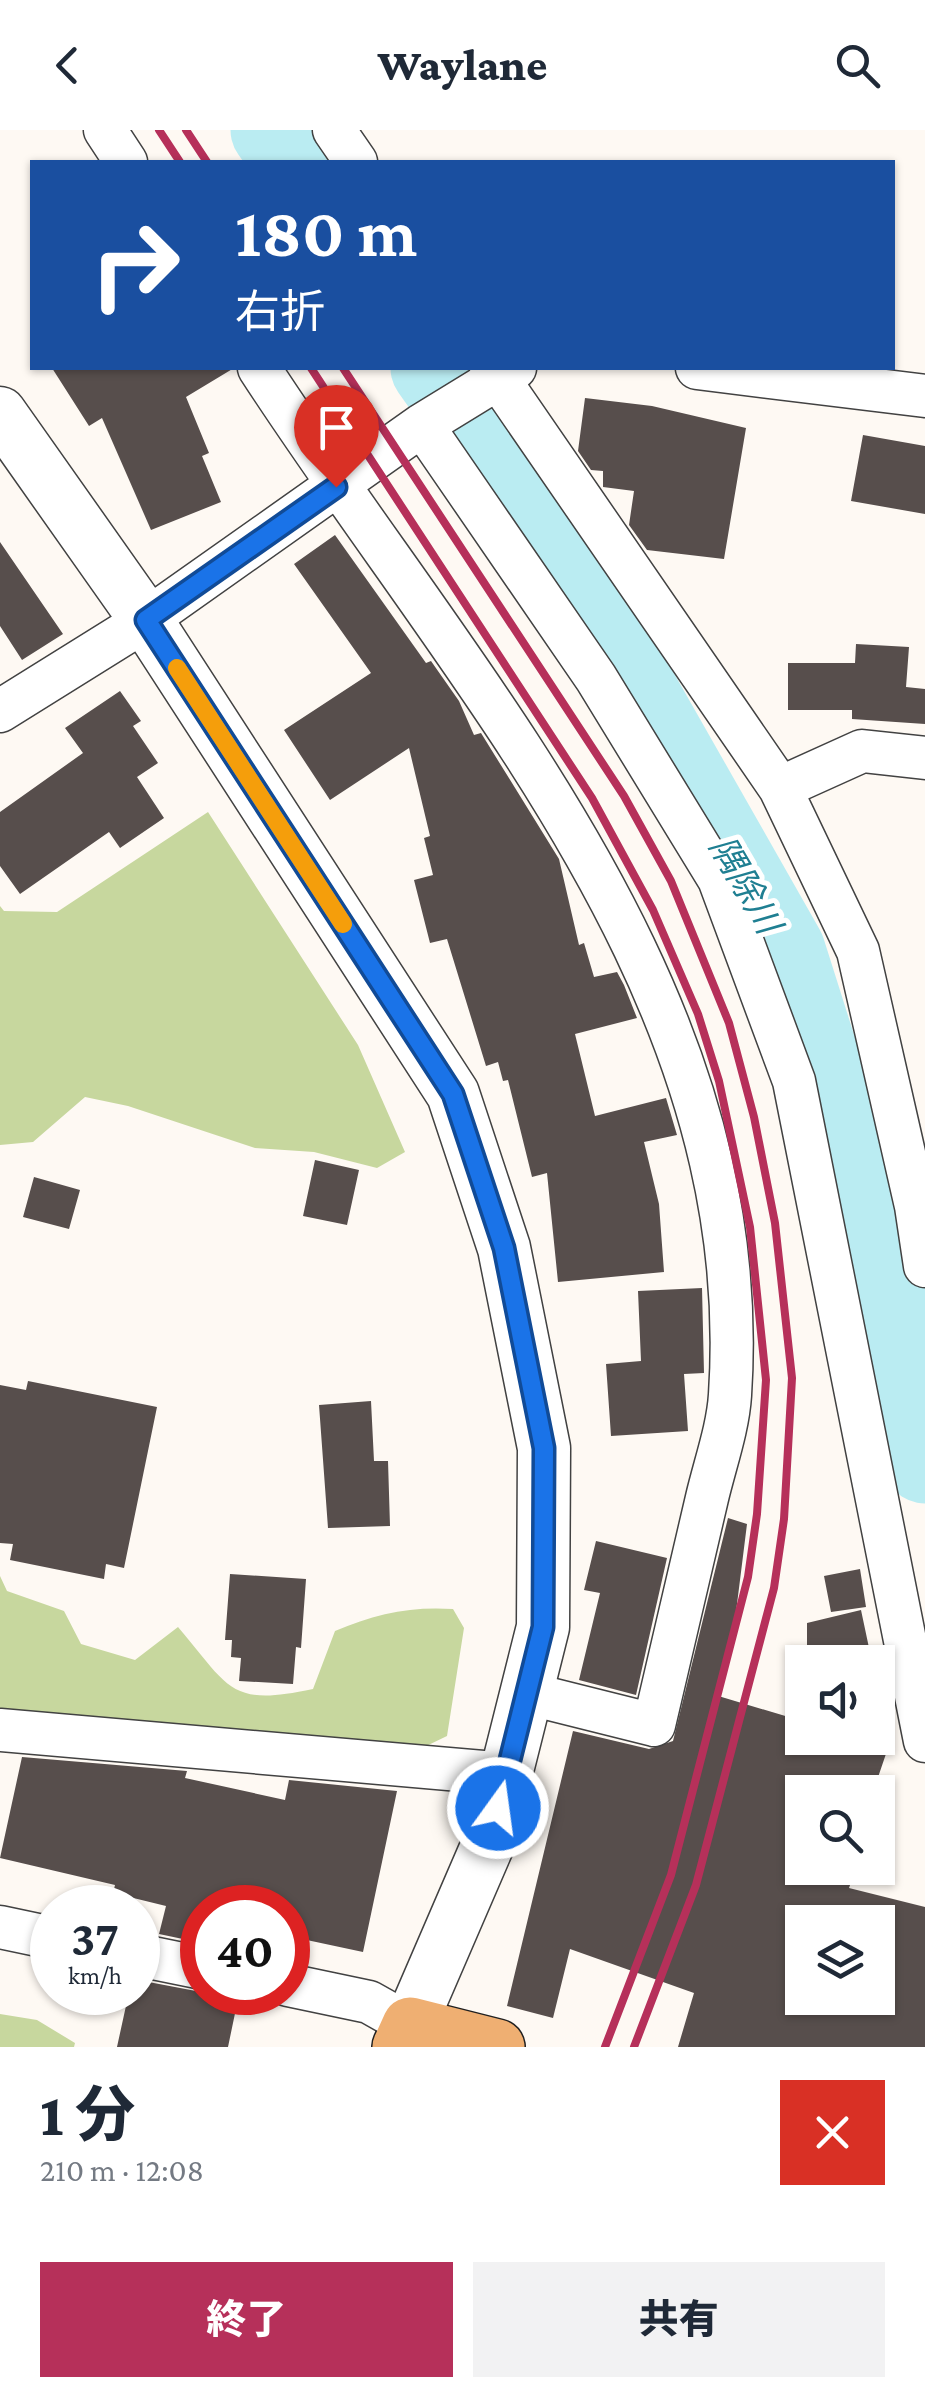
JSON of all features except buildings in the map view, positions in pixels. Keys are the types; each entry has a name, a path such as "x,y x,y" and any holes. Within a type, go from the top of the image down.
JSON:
{"main road":[{"path":"405,2036 497,2047"}],"street":[{"path":"105,130 125,160"},
{"path":"334,130 355,160"},
{"path":"260,370 336,487 506,720 604,884 674,1028 706,1144 730,1275 730,1397 654,1726 526,1694"},
{"path":"713,370 925,396"},
{"path":"0,711 146,620 495,378 780,788 858,951 920,1205 925,1266"},
{"path":"0,412 146,620 453,1094 504,1248 544,1448 543,1627 489,1842 405,2036 369,2002 310,1990"},
{"path":"428,422 596,678 719,878 794,1082 925,1741"},
{"path":"780,788 862,750 925,758"},
{"path":"0,1730 506,1774"},
{"path":"0,1927 30,1933"}],"green space":[{"path":"208,812 358,1045 405,1152 377,1168 314,1152 255,1148 128,1106 85,1097 33,1142 0,1145 0,906 4,911 57,912"},
{"path":"0,1576 7,1591 64,1611 81,1644 135,1660 178,1627 221,1678 234,1688 264,1695 313,1689 335,1631 393,1612 453,1609 464,1628 447,1736 418,1750 0,1714"},
{"path":"0,2014 37,2020 75,2043 74,2047 0,2047"}],"waterway":[{"name":"隅除川","path":"273,130 295,160"},
{"name":"隅除川","path":"434,370 526,499 783,951 887,1280 925,1461"}],"railway":[{"path":"159,130 179,160"},
{"path":"186,130 206,160"},
{"path":"312,370 592,798 653,910 698,1014 719,1081 750,1227 766,1380 757,1514 748,1577 671,1875 605,2047"},
{"path":"344,370 624,796 671,881 729,1023 754,1117 775,1223 792,1378 784,1519 774,1588 696,1885 634,2047"}],"slow traffic":[{"path":"177,668 343,924"}],"route":[{"path":"336,487 146,620 453,1094 504,1248 544,1448 543,1627 498,1808"}]}
